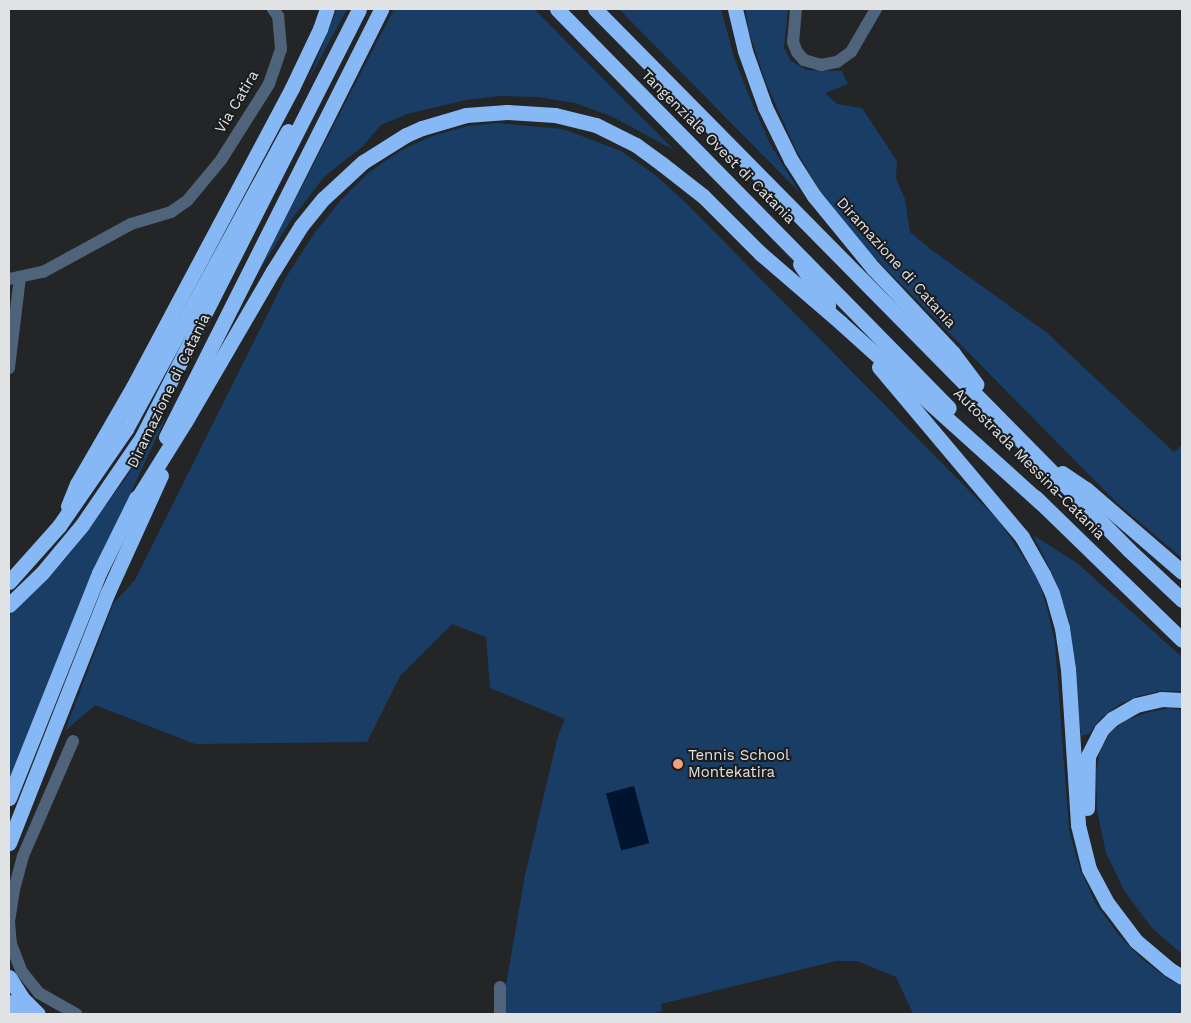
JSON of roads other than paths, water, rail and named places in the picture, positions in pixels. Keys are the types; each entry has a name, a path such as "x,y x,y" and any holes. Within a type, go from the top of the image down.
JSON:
{"highway":[{"path":"59,526 77,484 133,387 292,88 317,37 327,9"},
{"name":"Diramazione di Catania","path":"9,798 99,573 221,324 380,9"},
{"name":"Tangenziale Ovest di Catania","path":"557,9 854,310"},
{"name":"Tangenziale Ovest di Catania","path":"595,9 873,291"},
{"name":"Diramazione di Catania","path":"735,9 745,51 765,107 791,160 814,196 873,268 953,353 1003,422"},
{"path":"9,605 42,573 82,525 142,437 360,10"},
{"name":"Diramazione di Catania","path":"9,582 59,526 126,429 272,158 360,10"},
{"path":"132,507 186,422 273,271 302,226 324,199 363,162 386,146 422,128 466,115 507,112 556,115 596,125 636,145 703,196 760,253 842,323 1041,503"},
{"path":"773,226 842,323 1022,537 1033,554 1052,593 1062,628 1068,669 1078,825 1089,869 1108,904 1136,941 1169,970 1182,977"},
{"name":"Autostrada Messina-Catania","path":"873,291 1128,550 1182,600"},
{"name":"Autostrada Messina-Catania","path":"854,310 1041,503 1182,640"},
{"path":"9,843 108,592 186,422 221,324"},
{"path":"1034,454 1086,489 1182,572"},
{"path":"1182,700 1149,702 1125,711 1112,719 1094,741 1088,756 1086,771 1088,823 1092,846 1106,883 1128,917 1143,934 1182,966"},
{"path":"9,978 23,999 38,1014"},
{"path":"9,1002 23,1014"}],"street":[{"name":"Via Catira","path":"14,278 44,272 131,224 171,212 188,201 221,160 269,84 281,49 278,16 273,9"},
{"path":"796,9 792,42 804,60 821,64 837,62 851,52 876,9"},
{"path":"9,368 14,278"},
{"path":"73,741 23,856 14,890 9,922 11,944 22,972 39,992 76,1014"},
{"path":"500,987 500,1014"}],"place":[{"name":"Tennis School Montekatira","path":"678,764"}]}
